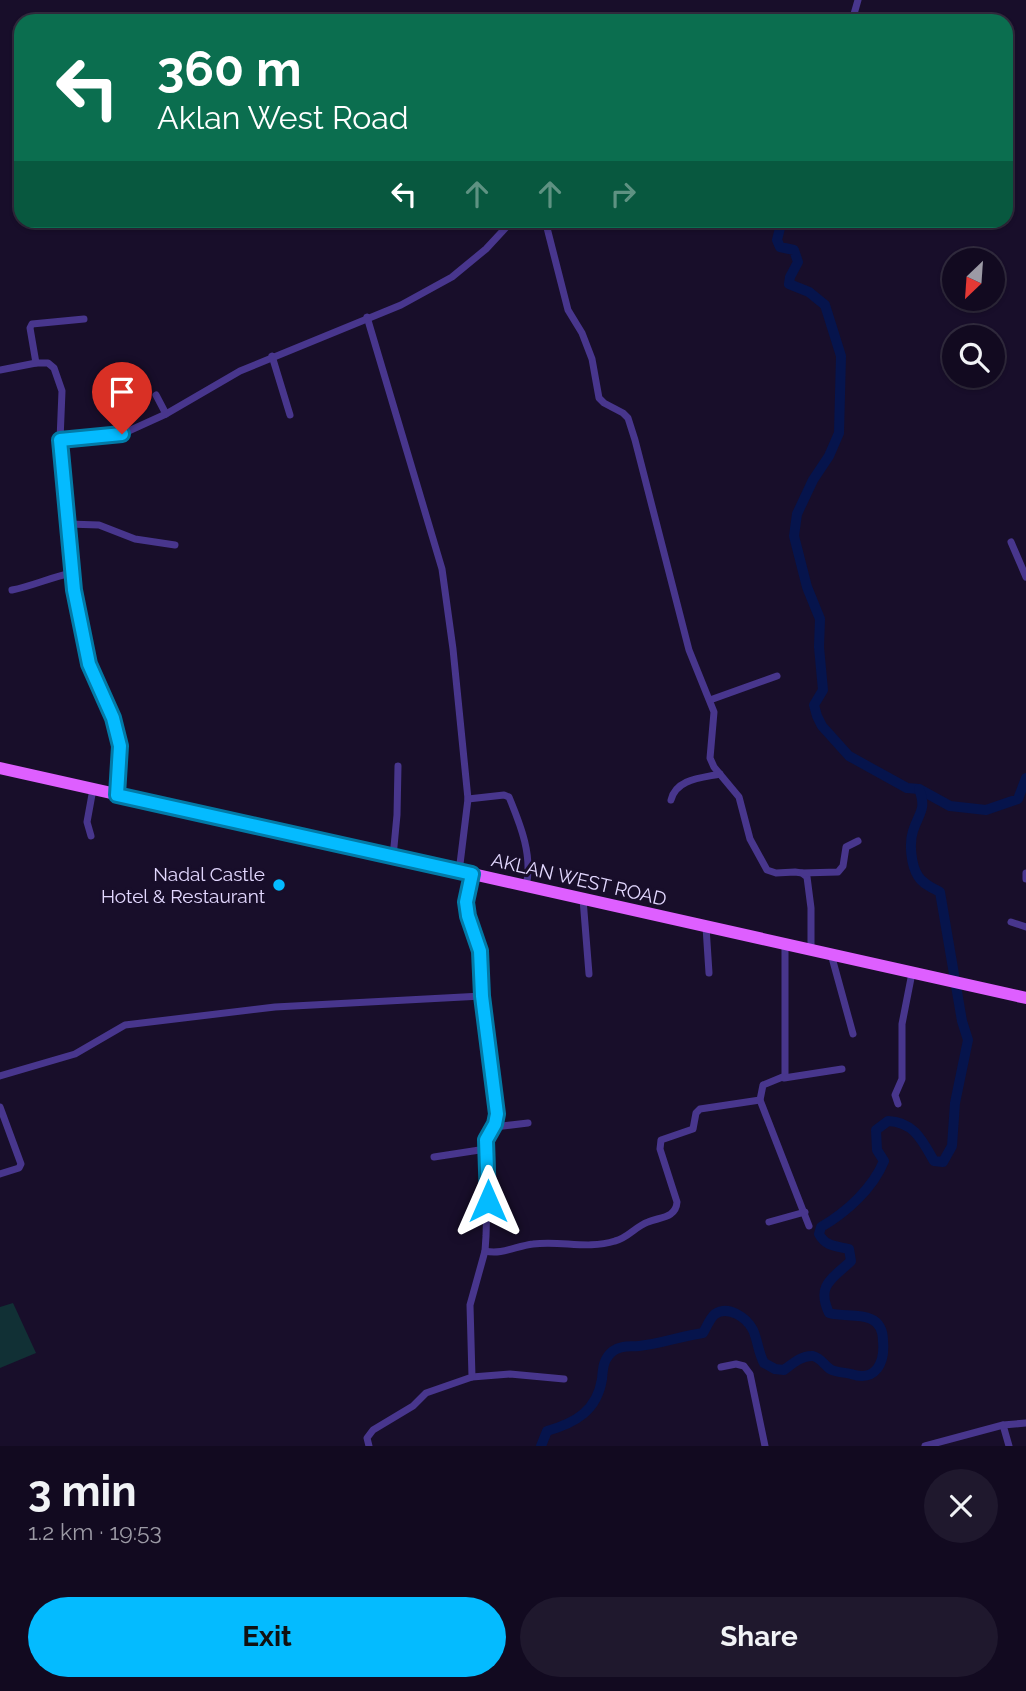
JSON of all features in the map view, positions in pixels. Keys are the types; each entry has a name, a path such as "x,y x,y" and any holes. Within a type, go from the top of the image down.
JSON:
{"main road":[{"name":"AKLAN WEST ROAD","path":"0,768 1026,998"}],"street":[{"path":"60,440 122,434 166,414 240,371 272,356 401,305 452,277 486,249 506,228"},
{"path":"547,228 568,310 582,333 592,359 599,398 628,418 689,650 714,712 710,758 739,797 750,839 768,870 776,873 838,872 843,866 846,847 858,841"},
{"path":"367,317 442,569 468,799 459,872"},
{"path":"36,363 30,328 32,324 84,319"},
{"path":"272,356 290,415"},
{"path":"0,370 48,363 54,368 58,379 63,408 60,440 72,573 89,664 118,734 120,754 117,795"},
{"path":"156,395 166,414"},
{"path":"68,524 99,525 135,539 175,545"},
{"path":"1011,542 1026,577"},
{"path":"12,590 72,573"},
{"path":"710,700 777,676"},
{"path":"393,857 398,765"},
{"path":"671,800 673,792 685,782 720,774"},
{"path":"91,836 87,822 93,789"},
{"path":"468,799 504,795 509,797 529,857 526,887"},
{"path":"802,873 807,877 809,886 811,950"},
{"path":"1026,873 1026,879"},
{"path":"472,874 466,902 480,951 482,996 497,1114 494,1127 486,1140 488,1168 485,1251 470,1305 472,1377"},
{"path":"583,899 589,974"},
{"path":"1011,922 1026,926"},
{"path":"706,927 709,973"},
{"path":"784,1078 785,944"},
{"path":"831,954 853,1034"},
{"path":"898,1104 895,1095 902,1079 902,1024 912,973"},
{"path":"0,1076 75,1054 125,1025 275,1007 482,996"},
{"path":"809,1226 760,1100 763,1085 784,1078 842,1069"},
{"path":"485,1251 499,1252 533,1244 583,1247 607,1243 617,1241 639,1225 671,1215 677,1202 660,1149 661,1140 693,1129 696,1114 700,1109 760,1100"},
{"path":"0,1107 21,1164 19,1168 0,1174"},
{"path":"494,1127 528,1123"},
{"path":"434,1157 486,1149"},
{"path":"769,1222 805,1212"},
{"path":"722,1367 736,1364 744,1366 750,1374 765,1446"},
{"path":"369,1446 367,1438 373,1430 413,1406 426,1393 472,1377 510,1374 564,1379"},
{"path":"925,1446 1003,1425 1026,1423"},
{"path":"1003,1425 1009,1446"}],"green space":[{"path":"13,1303 36,1353 0,1368 0,1307"}],"waterway":[{"path":"780,228 777,240 780,247 794,250 798,262 789,284 809,292 825,305 841,356 839,433 797,514 794,536 807,587 820,619 819,647 823,690 814,705 817,716 822,726 849,756 907,788 919,789 950,806 986,810 1018,799 1026,778"},
{"path":"541,1446 547,1431 567,1424 590,1407 599,1390 605,1360 613,1351 622,1347 647,1345 703,1333 713,1316 720,1312 732,1312 746,1321 753,1330 764,1363 775,1369 784,1370 801,1358 809,1356 818,1358 833,1370 860,1376 873,1373 877,1369 883,1349 883,1337 877,1323 861,1316 829,1313 825,1303 825,1289 832,1278 851,1261 849,1249 828,1244 819,1234 821,1227 840,1214 873,1181 884,1161 877,1150 876,1130 888,1121 911,1129 921,1139 934,1161 943,1162 952,1146 955,1103 968,1040 962,1021 940,892 920,879 912,860 912,836 922,807 919,789"}],"place":[{"name":"Nadal Castle Hotel & Restaurant","path":"279,885"}],"route":[{"path":"122,434 60,440 74,590 89,664 113,718 120,746 117,795 472,874 466,902 480,951 482,996 497,1114 486,1140 488,1201"}]}
